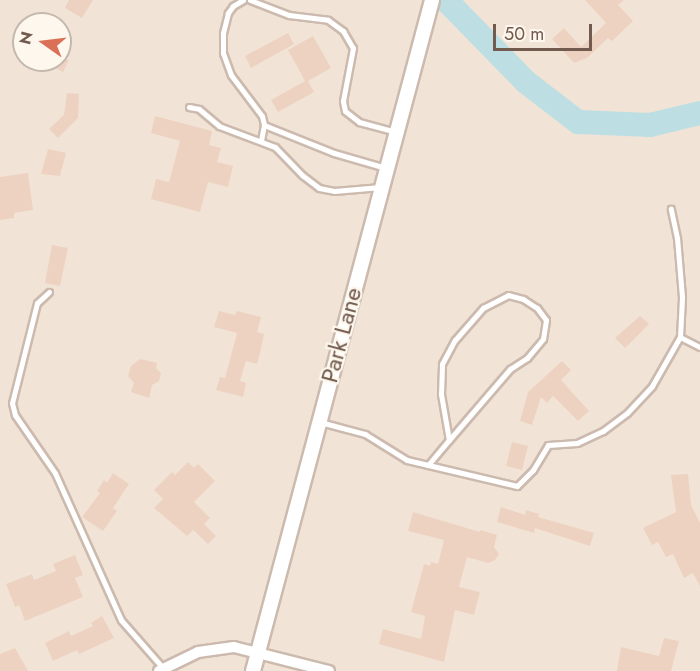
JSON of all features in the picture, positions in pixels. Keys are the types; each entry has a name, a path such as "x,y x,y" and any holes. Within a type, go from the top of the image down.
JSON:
{"street":[{"name":"Park Lane","path":"253,671 432,0"},
{"path":"161,669 198,652 234,647 329,671"}],"lane":[{"path":"243,0 233,6 228,13 223,33 223,53 231,75 254,102 262,116 264,125 261,140"},
{"path":"250,0 289,15 328,20 343,31 353,48 343,101 345,111 359,122 397,132"},
{"path":"189,107 199,109 219,126 261,140 283,154 302,175 319,188 334,191 381,187"},
{"path":"264,125 334,153 386,168"},
{"path":"319,421 365,434 407,460 517,486 533,470 548,445 577,443 603,431 627,413 652,386 680,338 682,297 677,238 671,209"},
{"path":"49,292 37,303 12,403 15,415 55,473 121,620 161,669"},
{"path":"428,465 510,369 527,358 543,339 546,320 537,308 523,299 508,295 483,308 455,340 442,364 441,394 449,440"},
{"path":"680,338 700,347"}],"shaded area":[{"path":"0,0 700,0 700,671 0,671"}],"building":[{"path":"69,0 93,0 82,18 65,8"},
{"path":"585,0 624,0 618,5 633,21 612,41 608,38 587,58 574,63 552,39 564,28 581,47 606,23"},
{"path":"288,33 294,44 251,68 245,56"},
{"path":"313,36 331,68 308,81 314,92 278,112 271,100 305,81 288,50"},
{"path":"67,93 79,94 78,118 58,138 49,129 64,115"},
{"path":"155,116 212,131 209,145 221,148 217,162 233,166 228,187 208,182 200,212 151,199 156,179 169,182 180,141 151,133"},
{"path":"48,149 66,153 60,176 41,174"},
{"path":"28,173 33,210 14,213 14,218 0,220 0,177"},
{"path":"52,245 68,248 60,286 45,283"},
{"path":"219,311 235,315 237,311 261,317 257,332 264,334 260,353 257,364 246,361 240,381 246,383 243,397 216,390 220,377 225,378 237,333 214,327"},
{"path":"640,316 649,324 625,348 615,338"},
{"path":"140,359 157,363 156,368 161,373 159,381 152,385 149,398 131,392 134,383 128,376 131,366"},
{"path":"562,361 571,370 561,380 589,411 578,421 553,396 547,403 541,397 532,425 520,421 528,392"},
{"path":"512,442 528,446 522,470 506,466"},
{"path":"188,462 194,468 198,464 215,481 194,502 210,518 204,524 216,536 208,544 193,530 187,536 154,508 163,499 154,490 172,472 175,475"},
{"path":"113,473 129,484 113,508 117,511 103,531 82,517 100,493 97,491 104,480 107,483"},
{"path":"688,474 691,505 700,523 700,586 693,573 684,578 673,554 666,557 658,542 652,545 643,528 676,512 671,475"},
{"path":"501,507 525,515 526,510 539,514 538,517 594,533 590,546 535,528 534,533 497,522"},
{"path":"413,512 497,535 494,547 499,554 495,560 488,563 467,557 459,587 480,592 474,615 455,610 444,662 379,644 383,629 421,639 425,616 411,612 424,564 430,566 431,562 438,564 444,540 408,531"},
{"path":"75,555 83,575 75,578 83,597 25,621 19,605 15,607 6,584 32,574 34,580 56,571 53,564"},
{"path":"102,616 114,638 79,654 77,650 53,661 45,643 69,631 71,636 93,626 91,623"},
{"path":"664,638 679,641 671,671 617,671 621,647 659,656"},
{"path":"15,648 28,671 0,671 0,654"}],"waterway":[{"path":"446,0 526,82 578,122 650,125 700,113"}]}
